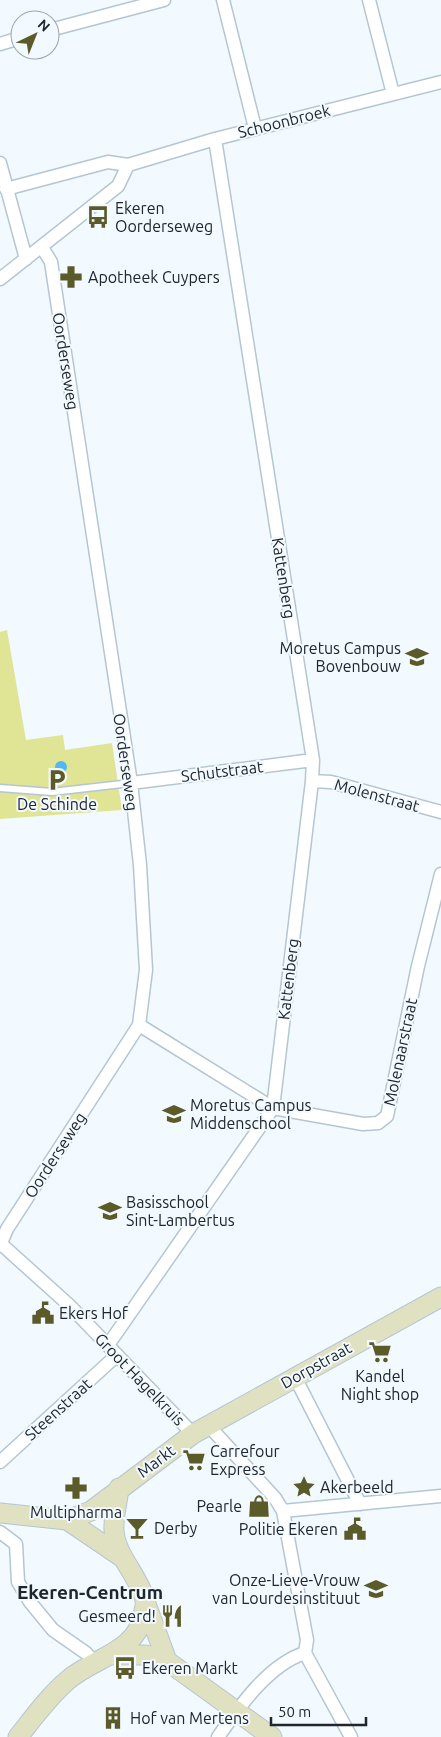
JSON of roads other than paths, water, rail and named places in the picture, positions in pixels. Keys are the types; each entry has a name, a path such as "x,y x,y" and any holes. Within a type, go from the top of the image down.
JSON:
{"main road":[{"name":"Dorpstraat","path":"200,1430 441,1296"},
{"name":"Markt","path":"0,1513 67,1520 91,1511 119,1488 200,1430"},
{"name":"Markt","path":"119,1488 113,1531 123,1558 141,1589 167,1661"},
{"name":"Markt","path":"67,1520 123,1558"},
{"path":"112,1655 141,1628 145,1603"},
{"path":"18,1737 55,1692 70,1678 94,1662 112,1655 146,1655 167,1661 272,1737"}],"street":[{"path":"60,27 145,2 164,0"},
{"path":"223,0 255,128"},
{"path":"369,0 393,94"},
{"name":"Schoonbroek","path":"6,189 108,162 128,165 255,128 441,82"},
{"name":"Kattenberg","path":"215,139 312,760 312,781 273,1108"},
{"path":"0,163 26,259"},
{"path":"1,276 42,247 118,186 128,165"},
{"name":"Oorderseweg","path":"0,1243 7,1229 139,1025 146,970 140,864 131,783 52,262 42,247"},
{"name":"Schutstraat","path":"131,783 312,760"},
{"name":"Molenstraat","path":"312,781 331,782 441,812"},
{"name":"Molenaarstraat","path":"273,1108 363,1124 378,1123 387,1116 418,966 441,874"},
{"path":"108,1345 273,1108 148,1028 139,1025"},
{"name":"Groot Hagelkruis","path":"0,1243 69,1305 108,1345 116,1356 275,1498 283,1511"},
{"name":"Steenstraat","path":"0,1462 116,1356"},
{"path":"292,1378 300,1387 360,1504"},
{"path":"351,1737 306,1646 283,1511 441,1496"},
{"path":"0,1532 16,1544 18,1582 30,1602 53,1630 86,1653 94,1662"},
{"path":"218,1737 237,1710 261,1682 306,1646"}],"lane":[{"path":"0,788 52,792 131,783"}],"water":[{"path":"59,761 63,761 67,767 63,773 59,773 55,769 55,765"}],"place":[{"name":"Ekeren Oorderseweg","path":"98,217"},
{"name":"Apotheek Cuypers","path":"71,277"},
{"name":"Moretus Campus Bovenbouw","path":"417,657"},
{"name":"De Schinde","path":"57,780"},
{"name":"Moretus Campus Middenschool","path":"174,1114"},
{"name":"Basisschool Sint-Lambertus","path":"110,1211"},
{"name":"Ekers Hof","path":"43,1313"},
{"name":"Kandel Night shop","path":"380,1352"},
{"name":"Carrefour Express","path":"194,1460"},
{"name":"Akerbeeld","path":"304,1487"},
{"name":"Multipharma","path":"76,1488"},
{"name":"Pearle","path":"259,1506"},
{"name":"Derby","path":"137,1528"},
{"name":"Politie Ekeren","path":"355,1529"},
{"name":"Onze-Lieve-Vrouw van Lourdesinstituut","path":"376,1589"},
{"name":"Gesmeerd!","path":"172,1616"},
{"name":"Ekeren Markt","path":"125,1668"},
{"name":"Hof van Mertens","path":"113,1718"}],"district":[{"name":"Ekeren-Centrum","path":"90,1592"}]}
